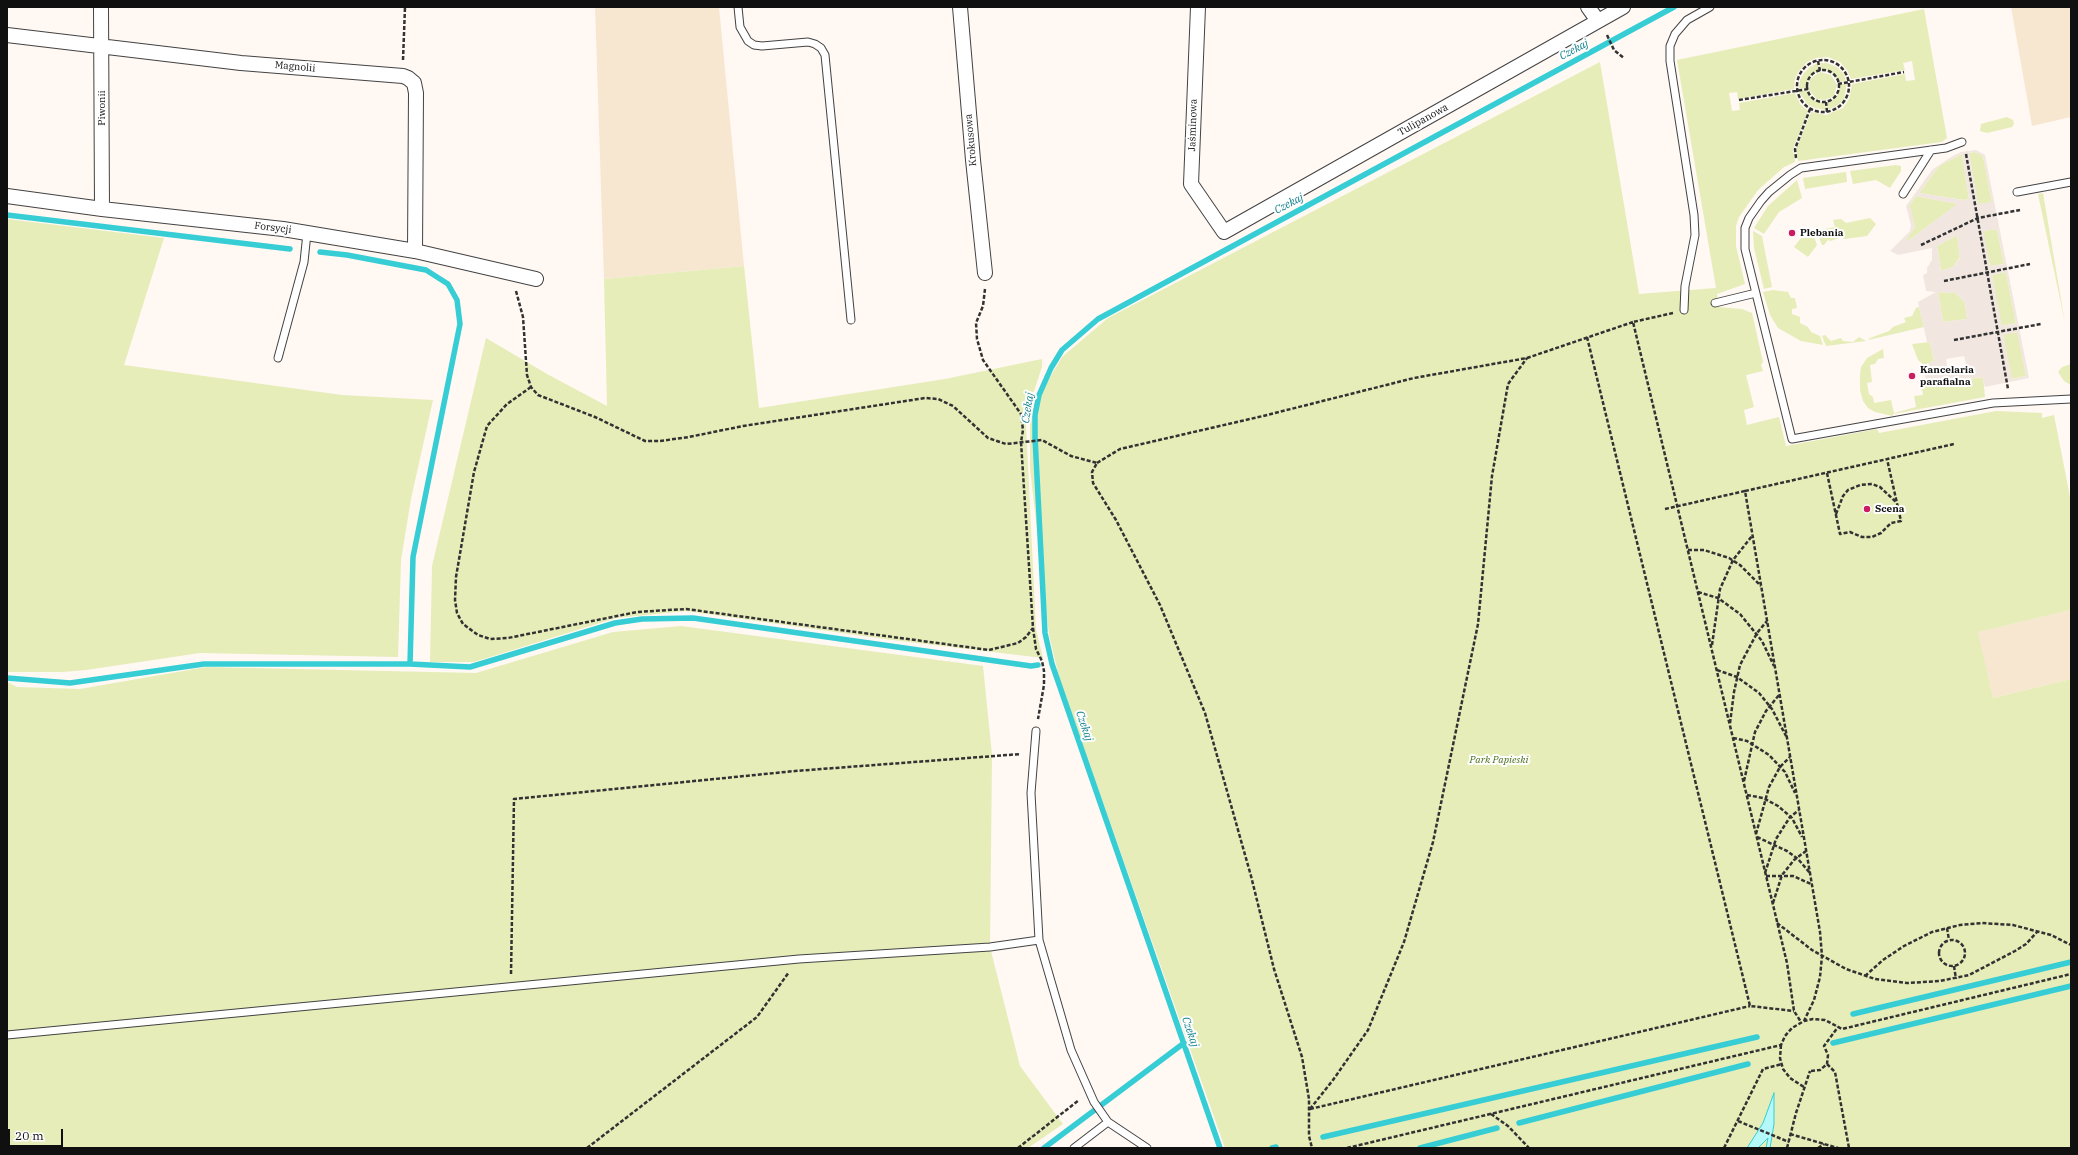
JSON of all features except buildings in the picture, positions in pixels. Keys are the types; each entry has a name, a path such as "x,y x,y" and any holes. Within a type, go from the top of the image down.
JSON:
{"street":[{"name":"Piwonii","path":"101,7 102,209"},
{"name":"Krokusowa","path":"960,7 973,160 985,273"},
{"name":"Jaśminowa","path":"1198,7 1191,184 1224,232"},
{"path":"1588,7 1598,21"},
{"name":"Tulipanowa","path":"1224,232 1623,7"},
{"name":"Magnolii","path":"7,35 102,47 408,78 414,83 416,93 415,251"},
{"name":"Forsycji","path":"7,196 102,209 307,233 415,251 536,279"}],"lane":[{"path":"738,7 742,34 754,45 808,42 821,48 825,55 851,320"},
{"path":"1684,310 1685,286 1695,235 1694,216 1670,61 1670,46 1675,34 1687,20 1710,7"},
{"path":"1962,142 1946,148 1801,168 1790,174 1761,201 1749,218 1745,228 1745,249 1792,439 1993,403 2071,399"},
{"path":"1903,194 1931,150"},
{"path":"2017,192 2071,182"},
{"path":"278,358 304,262 307,233"},
{"path":"1715,303 1756,293"},
{"path":"1036,731 1031,793 1039,940 1071,1050 1094,1102 1108,1122 1147,1148"},
{"path":"7,1035 799,959 990,947 1039,940"},
{"path":"1074,1148 1108,1122"}],"path":[{"path":"403,66 405,7"},
{"path":"1606,34 1614,50 1624,58"},
{"path":"1818,60 1820,71"},
{"path":"1818,60 1828,60 1837,64 1844,70 1849,82 1848,96 1843,104 1836,109 1827,112 1819,112 1810,109 1800,98 1797,91 1800,74 1811,63 1818,60"},
{"path":"1820,71 1830,72 1837,79 1838,84 1834,97 1826,102 1815,100 1808,89 1808,81 1811,76 1820,71"},
{"path":"1838,84 1904,72"},
{"path":"1740,100 1808,89"},
{"path":"1826,102 1827,112"},
{"path":"1797,164 1795,149 1810,109"},
{"path":"1962,142 1966,151 2010,401"},
{"path":"1921,245 1978,218 2020,210"},
{"path":"1944,281 2030,264"},
{"path":"512,273 523,317 527,375 531,387 538,395 595,417 645,440 660,442 743,426 925,398 938,399 953,406 988,438 1006,444 1042,440 1071,456 1097,463"},
{"path":"985,273 985,293 976,324 977,339 983,360 1021,414 1023,430 1021,442 1033,628 1036,650 1044,671 1044,685 1036,731"},
{"path":"1312,1148 1309,1136 1310,1109 1308,1089 1302,1057 1274,969 1251,876 1205,713 1160,605 1116,520 1093,483 1092,472 1097,463 1120,449 1263,416 1414,378 1527,358 1633,322 1684,310"},
{"path":"1633,322 1787,963 1794,1011 1803,1021"},
{"path":"1954,340 2042,324"},
{"path":"1587,337 1750,1006"},
{"path":"1310,1109 1333,1080 1368,1030 1406,934 1433,842 1478,624 1492,476 1508,384 1527,358"},
{"path":"531,387 507,404 488,426 474,472 456,577 455,600 457,613 463,624 478,635 490,639 508,638 636,612 686,609 989,650 1018,643 1026,637 1033,628"},
{"path":"1665,509 1954,444"},
{"path":"1827,473 1840,534 1850,532 1862,537 1872,537 1881,533 1891,523 1901,521 1887,459"},
{"path":"1836,515 1843,496 1848,490 1860,485 1872,484 1880,487 1897,502"},
{"path":"1745,491 1812,884 1822,956 1817,990 1803,1021"},
{"path":"1711,648 1718,598 1733,560 1752,536"},
{"path":"1688,550 1712,552 1733,560 1747,571 1761,586"},
{"path":"1698,592 1718,598 1740,614 1757,633 1775,670"},
{"path":"1730,726 1737,677 1746,651 1757,633 1767,621"},
{"path":"1717,670 1737,677 1759,693 1770,706 1787,738"},
{"path":"1744,782 1751,743 1758,724 1770,706 1780,695"},
{"path":"1733,738 1751,743 1769,755 1781,767 1797,797"},
{"path":"511,987 514,799 795,771 1034,753"},
{"path":"1756,836 1764,798 1781,767 1790,757"},
{"path":"1747,795 1764,798 1778,806 1790,817 1804,841"},
{"path":"1766,875 1774,844 1790,817 1799,810"},
{"path":"1756,836 1774,844 1797,858 1810,873"},
{"path":"1773,905 1776,890 1782,875 1797,858 1806,851"},
{"path":"1766,875 1792,876 1812,884"},
{"path":"1777,922 1822,956 1865,976 1907,983 1924,983 1956,979 1985,968 2026,944 2038,931"},
{"path":"1865,976 1883,960 1904,946 1926,935 1947,928 1972,924 2013,924 2038,931 2071,945"},
{"path":"1947,928 1950,940"},
{"path":"1950,940 1954,940 1962,944 1965,953 1962,962 1954,966 1943,963 1939,956 1940,948 1950,940"},
{"path":"587,1148 757,1017 799,959"},
{"path":"1954,966 1956,979"},
{"path":"1804,1087 1790,1078 1780,1058 1781,1045 1785,1036 1792,1028 1803,1021 1813,1019 1825,1020 1842,1029 2071,974"},
{"path":"1310,1109 1750,1006 1794,1011"},
{"path":"1787,1148 1804,1087 1811,1071 1820,1070 1827,1064 1828,1055 1824,1046 1838,1027"},
{"path":"1347,1148 1781,1045"},
{"path":"1724,1148 1763,1069 1782,1064"},
{"path":"1827,1064 1835,1072 1849,1148"},
{"path":"1018,1148 1058,1118 1089,1092"},
{"path":"1491,1114 1508,1126 1529,1148"},
{"path":"1738,1121 1789,1142"},
{"path":"1790,1134 1838,1148"},
{"path":"1818,1148 1824,1144"}],"shaded area":[{"path":"595,7 719,7 744,266 604,279"},
{"path":"2011,7 2071,7 2071,117 2032,126"},
{"path":"1976,150 1985,155 2029,378 1985,387 1982,377 1927,385 1923,366 1934,361 1930,342 1927,342 1918,302 1936,292 1926,291 1923,275 1927,273 1927,268 1932,260 1932,248 1898,255 1890,251 1910,231 1911,225 1906,206 1932,170 1961,152","holes":["1975,152 1983,156 1992,202 1978,204 1969,153","1962,154 1969,199 1963,200 1919,193 1939,166","1916,196 1957,204 1908,241 1906,240 1915,227 1909,206","1997,229 2004,264 1990,266 1983,231","1957,235 1960,258 1953,267 1941,271 1937,246","2006,272 2016,323 2002,326 1992,275","1938,292 1956,293 1965,303 1967,319 1943,322","2017,332 2026,376 2012,379 2003,335","1964,356 1967,368 1948,371 1946,359"]},
{"path":"2071,610 2071,679 1993,698 1977,632"}],"green space":[{"name":"Park Papieski","path":"1924,9 1947,138 1942,142 1798,161 1796,150 1811,112 1826,115 1843,108 1849,99 1852,84 1905,74 1906,81 1915,80 1912,61 1903,63 1905,70 1851,79 1847,70 1840,62 1828,57 1816,58 1807,62 1798,72 1795,79 1794,89 1738,99 1737,92 1729,93 1732,111 1740,110 1739,103 1795,93 1800,104 1808,111 1793,149 1795,162 1784,167 1758,190 1739,217 1736,226 1736,246 1745,284 1717,294 1719,307 1742,309 1752,313 1763,362 1761,365 1763,371 1746,375 1754,407 1744,410 1747,425 1779,417 1786,446 1877,429 1879,433 1996,411 2042,413 2042,418 2054,415 2071,502 2071,610 1978,632 1993,698 2071,679 2071,1148 1225,1148 1060,681 1049,635 1030,468 1030,411 1062,357 1108,318 1600,62 1639,294 1716,288 1677,60"},
{"path":"1818,63 1819,70 1809,77 1806,88 1799,89 1800,80 1804,73 1810,67"},
{"path":"1820,63 1827,63 1837,67 1844,74 1846,81 1840,82 1833,73 1821,69"},
{"path":"1820,72 1831,75 1837,85 1834,96 1825,100 1817,99 1809,90 1810,79"},
{"path":"1847,83 1844,99 1838,105 1828,110 1827,103 1837,97 1840,85"},
{"path":"1806,90 1812,99 1825,104 1826,110 1815,108 1807,104 1799,92"},
{"path":"2007,117 2013,120 2014,124 2012,127 1987,133 1980,131 1981,124"},
{"path":"1975,152 1983,156 1992,202 1978,205 1969,153"},
{"path":"1962,154 1969,199 1963,200 1919,193 1939,166"},
{"path":"1896,165 1901,166 1901,171 1890,188 1876,180 1853,184 1850,171"},
{"path":"1846,172 1847,182 1805,189 1803,178"},
{"path":"1797,180 1802,198 1779,212 1764,234 1754,228 1768,206"},
{"path":"2043,193 2065,323 2038,194"},
{"path":"1916,196 1958,204 1908,241 1906,240 1915,227 1909,206"},
{"path":"1870,218 1876,224 1867,236 1845,239 1841,237 1831,241 1828,240 1824,245 1822,245 1818,235 1821,233 1820,230 1835,227 1833,220 1841,219 1846,223"},
{"path":"7,219 164,238 124,365 342,395 433,400 411,499 401,560 398,657 200,653 86,670 63,672 7,672"},
{"path":"1997,229 2004,264 1990,266 1982,231"},
{"path":"1753,231 1762,236 1772,287 1764,289 1754,248"},
{"path":"1957,235 1960,257 1953,267 1941,271 1937,246"},
{"path":"1811,237 1815,239 1817,245 1808,257 1794,247 1801,238"},
{"path":"744,266 759,408 945,379 1042,359 1042,367 1031,400 1026,425 1036,629 1043,658 892,640 686,611 616,618 474,662 430,662 432,566 486,338 547,374 607,406 604,279"},
{"path":"2006,272 2016,323 2001,326 1992,275"},
{"path":"1773,290 1788,292 1791,298 1795,298 1797,308 1792,309 1792,314 1800,317 1800,323 1808,327 1811,332 1820,336 1823,345 1801,341 1778,328 1770,315 1763,292"},
{"path":"1938,292 1956,293 1965,303 1967,319 1943,322"},
{"path":"1919,307 1924,327 1868,340 1906,322 1904,318 1912,316 1916,308"},
{"path":"2018,332 2026,376 2011,379 2003,334"},
{"path":"1825,335 1831,341 1841,338 1843,341 1853,342 1859,337 1866,341 1826,346 1822,336"},
{"path":"1930,342 1934,361 1924,365 1918,360 1912,344"},
{"path":"1883,349 1884,358 1878,359 1875,364 1870,365 1872,382 1867,383 1869,394 1873,397 1874,403 1891,400 1894,413 1916,407 1914,396 1923,395 1921,385 1983,377 1985,397 1893,414 1893,416 1875,412 1868,408 1863,401 1860,390 1860,374 1861,367 1867,358"},
{"path":"2071,364 2071,385 2064,381 2058,372 2062,367"},
{"path":"681,626 983,666 992,755 990,947 1020,1066 1063,1124 1028,1148 7,1148 7,682 17,687 80,689 206,667 476,673 613,632"}],"water":[{"path":"1774,1093 1774,1124 1770,1148 1766,1148 1768,1138 1758,1148 1747,1148 1763,1123"}],"waterway":[{"name":"Czekaj","path":"1220,1148 1052,664 1045,633 1035,437 1035,415 1039,395 1051,368 1062,350 1098,319 1674,7"},
{"path":"7,215 290,249"},
{"path":"320,252 347,255 426,270 448,284 457,300 460,324 413,557 410,664"},
{"path":"7,678 70,683 204,664 410,664 470,667 615,623 642,619 693,618 1031,666 1038,665"},
{"path":"1853,1014 2071,962"},
{"path":"1833,1043 2071,986"},
{"path":"1323,1137 1757,1037"},
{"path":"1044,1148 1184,1043"},
{"path":"1519,1123 1748,1064"},
{"path":"1420,1148 1497,1128"},
{"path":"1272,1148 1276,1147"}],"place":[{"name":"Plebania","path":"1792,233"},
{"name":"Kancelaria parafialna","path":"1912,376"},
{"name":"Scena","path":"1867,509"}]}
